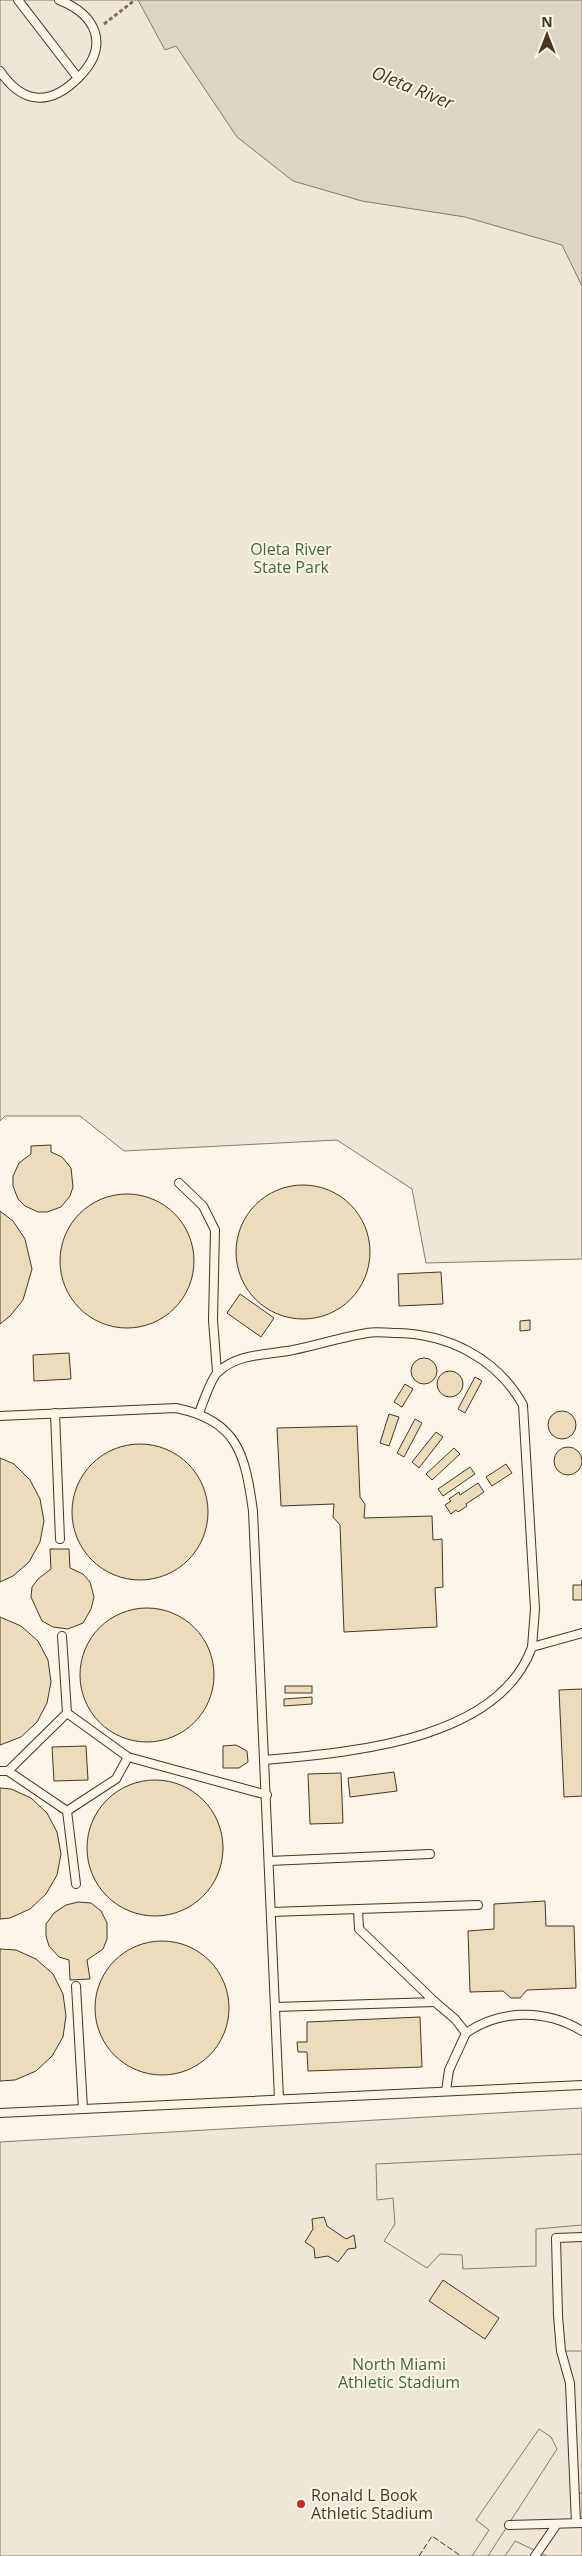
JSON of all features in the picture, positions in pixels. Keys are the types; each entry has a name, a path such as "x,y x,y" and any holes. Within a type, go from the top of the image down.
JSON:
{"lane":[{"path":"18,0 78,78"},
{"path":"0,71 17,91 40,98 60,93 78,78 94,59 96,50 95,31 82,11 60,0"},
{"path":"179,1184 203,1206 216,1230 212,1320 217,1372 199,1413"},
{"path":"217,1372 246,1356 284,1352 369,1332 415,1333 439,1338 467,1351 500,1374 514,1388 523,1405 535,1609 532,1647 526,1665 499,1694 474,1710 439,1728 382,1746 265,1760"},
{"path":"0,1416 176,1408 199,1413 224,1429 241,1451 248,1476 253,1511 279,2099"},
{"path":"55,1413 60,1539"},
{"path":"532,1647 582,1634"},
{"path":"62,1636 67,1713 128,1758 267,1794"},
{"path":"67,1713 4,1771 67,1810"},
{"path":"67,1810 116,1779 128,1758"},
{"path":"67,1810 76,1884"},
{"path":"268,1861 430,1854"},
{"path":"271,1912 478,1905"},
{"path":"358,1910 359,1929 454,2018 466,2033"},
{"path":"76,1986 83,2109"},
{"path":"275,2007 435,2002"},
{"path":"446,2091 449,2070 466,2033 480,2023 514,2015 553,2018 566,2022 582,2031"},
{"path":"0,2114 582,2085"},
{"path":"509,2525 579,2523 571,2399 566,2365 561,2351 558,2316 556,2238 582,2237"},
{"path":"535,2556 557,2524"}],"path":[{"path":"95,31 134,0"}],"green space":[{"name":"Oleta River State Park","path":"0,0 582,0 582,1259 426,1263 412,1189 337,1140 124,1151 80,1116 5,1116 0,1121"},
{"name":"North Miami Athletic Stadium","path":"582,2108 582,2556 0,2556 0,2142"}],"shaded area":[{"path":"582,2154 582,2225 536,2229 536,2266 463,2269 462,2255 440,2254 427,2268 384,2241 395,2224 393,2198 377,2200 376,2164"},
{"path":"561,2351 582,2351 582,2493 575,2494 571,2399"},
{"path":"539,2429 551,2437 557,2449 488,2556 472,2556 489,2530 476,2520"},
{"path":"515,2541 547,2556 505,2556"}],"water":[{"name":"Oleta River","path":"138,0 582,0 582,286 562,245 465,217 362,201 293,181 237,137 176,46 165,50"}],"building":[{"path":"51,1145 51,1152 62,1157 71,1168 73,1187 70,1196 61,1207 47,1212 38,1212 25,1206 18,1199 13,1186 13,1176 19,1163 31,1154 31,1146"},
{"path":"303,1185 329,1190 351,1204 365,1226 370,1252 365,1278 351,1300 329,1314 303,1319 277,1314 255,1300 241,1278 236,1252 241,1226 255,1204 277,1190"},
{"path":"127,1194 153,1199 175,1213 189,1235 194,1261 189,1287 175,1309 153,1323 127,1328 101,1323 79,1309 65,1287 60,1261 65,1235 79,1213 101,1199"},
{"path":"0,1211 13,1221 25,1239 32,1269 23,1300 10,1316 0,1324"},
{"path":"441,1272 443,1304 399,1306 398,1274"},
{"path":"240,1294 274,1318 261,1337 227,1313"},
{"path":"530,1320 530,1330 520,1331 520,1321"},
{"path":"69,1353 71,1379 34,1381 33,1355"},
{"path":"424,1358 433,1362 437,1371 433,1380 424,1384 415,1380 411,1371 415,1362"},
{"path":"450,1371 459,1375 463,1384 459,1393 450,1397 441,1393 437,1384 441,1375"},
{"path":"475,1377 482,1381 465,1413 458,1409"},
{"path":"405,1384 413,1389 402,1407 394,1402"},
{"path":"562,1411 572,1415 576,1425 572,1435 562,1439 552,1435 548,1425 552,1415"},
{"path":"389,1414 399,1417 389,1446 380,1443"},
{"path":"415,1419 422,1423 404,1457 397,1453"},
{"path":"357,1426 360,1497 365,1504 364,1518 432,1516 433,1540 442,1539 443,1587 435,1588 437,1627 344,1632 340,1525 333,1517 334,1504 281,1506 277,1428"},
{"path":"436,1432 443,1437 419,1468 412,1462"},
{"path":"140,1444 166,1449 188,1464 203,1486 208,1512 203,1538 188,1560 166,1575 140,1580 114,1575 92,1560 77,1538 72,1512 77,1486 92,1464 114,1449"},
{"path":"568,1447 578,1451 582,1461 578,1471 568,1475 558,1471 554,1461 558,1451"},
{"path":"454,1448 460,1454 432,1480 426,1474"},
{"path":"0,1458 14,1464 30,1480 40,1499 44,1521 40,1542 29,1562 13,1576 0,1582"},
{"path":"506,1464 512,1473 492,1486 486,1477"},
{"path":"470,1467 475,1474 443,1496 438,1489"},
{"path":"478,1483 484,1492 458,1512 456,1510 451,1514 445,1505 451,1501 449,1499 459,1492 460,1495"},
{"path":"50,1549 69,1549 70,1568 83,1574 90,1582 94,1597 91,1609 83,1623 68,1629 53,1627 42,1621 31,1597 32,1587 38,1579 51,1569"},
{"path":"573,1585 582,1585 582,1600 573,1600"},
{"path":"147,1608 173,1613 194,1628 209,1649 214,1675 209,1701 194,1722 173,1737 147,1742 121,1737 100,1722 85,1701 80,1675 85,1649 100,1628 121,1613"},
{"path":"0,1617 21,1626 38,1641 48,1660 51,1682 47,1703 37,1722 21,1737 0,1745"},
{"path":"285,1686 312,1686 312,1693 285,1693"},
{"path":"582,1689 582,1796 564,1797 559,1690"},
{"path":"312,1697 312,1704 284,1706 284,1699"},
{"path":"236,1745 247,1751 248,1762 239,1768 223,1768 223,1746"},
{"path":"86,1746 88,1780 54,1781 52,1747"},
{"path":"394,1772 397,1791 350,1797 348,1778"},
{"path":"341,1773 343,1823 310,1824 308,1774"},
{"path":"155,1780 181,1785 193,1791 203,1800 212,1810 218,1822 223,1848 218,1874 212,1886 203,1896 193,1905 181,1911 155,1916 129,1911 117,1905 107,1896 98,1886 92,1874 87,1848 92,1822 98,1810 107,1800 117,1791 129,1785"},
{"path":"0,1788 11,1789 31,1798 47,1813 57,1832 61,1854 57,1875 46,1894 30,1909 10,1918 0,1919"},
{"path":"545,1901 546,1926 574,1926 576,1988 527,1990 520,1998 511,1998 503,1991 470,1992 468,1931 494,1929 494,1904"},
{"path":"78,1902 91,1903 101,1911 107,1923 107,1939 103,1949 87,1960 90,1979 70,1980 69,1960 59,1957 49,1946 46,1936 46,1924 54,1913 66,1905"},
{"path":"162,1941 188,1946 209,1961 224,1982 229,2008 224,2034 209,2055 188,2070 162,2075 136,2070 115,2055 100,2034 95,2008 100,1982 115,1961 136,1946"},
{"path":"0,1949 16,1950 36,1959 53,1974 63,1994 66,2016 63,2037 52,2056 36,2071 15,2080 0,2081"},
{"path":"420,2017 422,2067 308,2071 307,2052 298,2052 297,2042 307,2042 307,2022"},
{"path":"324,2217 327,2226 346,2239 354,2235 356,2248 348,2249 338,2262 328,2256 315,2258 314,2248 305,2242 313,2229 312,2219"},
{"path":"443,2280 499,2318 485,2339 429,2301"}],"fence":[{"path":"419,2556 432,2536 461,2556"}],"place":[{"name":"Ronald L Book Athletic Stadium","path":"301,2504"}]}
